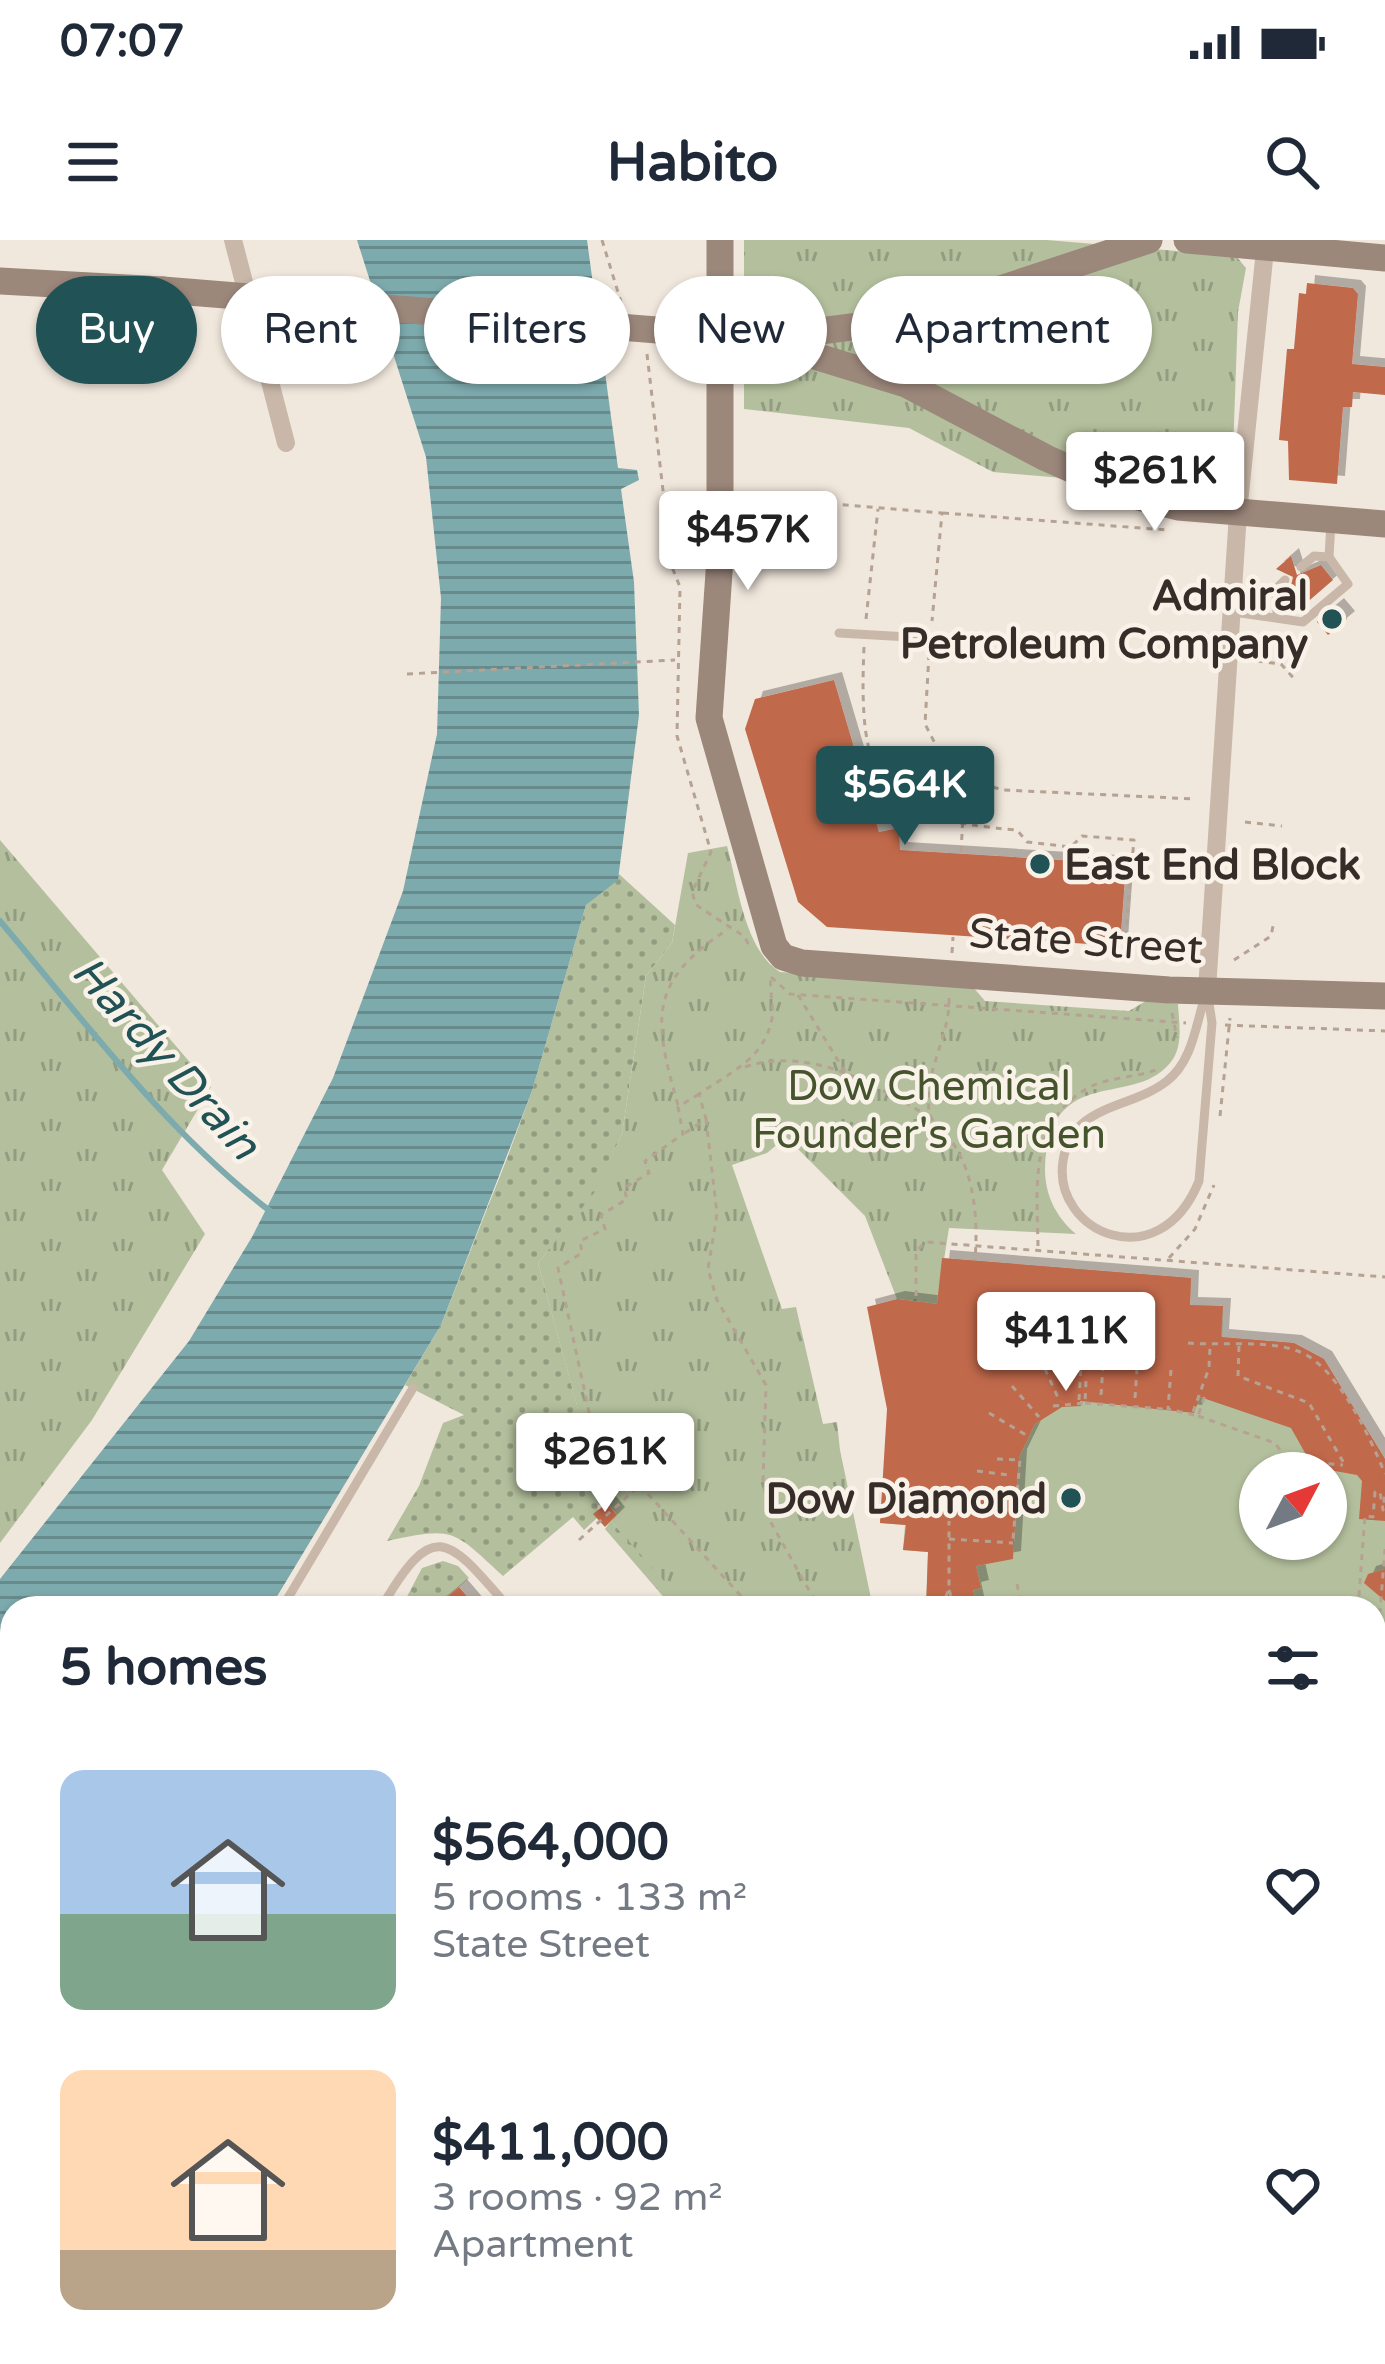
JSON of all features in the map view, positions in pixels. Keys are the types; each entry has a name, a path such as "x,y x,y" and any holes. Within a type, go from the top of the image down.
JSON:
{"main road":[{"path":"720,240 719,558 709,718 774,946 771,966"},
{"path":"827,330 907,320 1149,240"},
{"path":"1186,240 1385,258"},
{"path":"0,281 654,330"},
{"path":"827,359 907,384 1046,458 1130,496 1178,507 1385,524"},
{"name":"State Street","path":"771,966 802,963 1207,990 1385,996"}],"street":[{"path":"232,240 286,443"},
{"path":"1207,990 1238,512 1265,245"}],"lane":[{"path":"1330,520 1331,566"},
{"path":"1233,612 1278,613 1303,622 1348,584 1314,556 1300,567"},
{"path":"1278,613 1276,589 1285,580"},
{"path":"839,633 961,640"},
{"path":"1207,990 1212,1023 1204,1153 1189,1205 1170,1227 1145,1239 1114,1235 1092,1224 1073,1204 1063,1180 1063,1157 1076,1129 1098,1111 1168,1080 1186,1059 1207,990"},
{"path":"289,1596 413,1388"},
{"path":"388,1596 408,1562 432,1546 450,1550 497,1596"}],"path":[{"path":"602,240 614,276"},
{"path":"641,343 650,359 672,567 680,587 677,736 711,852 692,892 696,905 744,936 751,950"},
{"path":"747,497 1170,530"},
{"path":"878,508 865,634 865,742 881,783 907,806 962,826 1017,830 1027,842 1071,847 1082,836 1134,840 1124,950"},
{"path":"941,512 925,724 943,759 965,779 1003,790 1196,799"},
{"path":"407,674 677,659"},
{"path":"1257,661 1281,664 1296,681"},
{"path":"907,806 943,759"},
{"path":"961,852 965,779"},
{"path":"1245,823 1282,826"},
{"path":"1234,960 1270,936 1273,926"},
{"path":"683,1133 663,1042 667,986 678,966 730,928"},
{"path":"952,958 953,937"},
{"path":"771,966 798,995 846,1073"},
{"path":"743,1067 762,1045 772,1018 771,966"},
{"path":"930,1118 928,1094 947,1029 949,990"},
{"path":"798,995 1195,1023"},
{"path":"1212,1023 1385,1031"},
{"path":"678,1107 743,1067 769,1059 846,1073 930,1118 955,1147 970,1179 975,1259"},
{"path":"699,1094 717,1214 708,1269 717,1300 766,1385 763,1481 770,1521 812,1596"},
{"path":"706,1119 645,1161 649,1172 624,1188 628,1198 601,1215 604,1228 580,1241 582,1253 558,1268 594,1435 741,1596"},
{"path":"916,1296 916,1251 926,1242 1385,1276"},
{"path":"1188,1343 1300,1352 1316,1362 1333,1382 1385,1474"},
{"path":"1195,1415 1209,1368 1210,1345"},
{"path":"1171,1370 1168,1409 1275,1443 1287,1460 1345,1466 1309,1403 1238,1376 1239,1346"},
{"path":"1081,1364 1087,1404"},
{"path":"1101,1395 1103,1365"},
{"path":"1135,1398 1137,1368"},
{"path":"1045,1369 1060,1404"},
{"path":"1086,1380 1087,1404"},
{"path":"1012,1386 1039,1417"},
{"path":"1195,1415 1205,1395"},
{"path":"1052,1406 1164,1409"},
{"path":"989,1413 1025,1435"},
{"path":"947,1539 1013,1541 1020,1460 997,1459"},
{"path":"977,1471 1009,1475"},
{"path":"579,1540 640,1485"},
{"path":"1359,1596 1365,1516 1372,1516 1375,1492 1380,1492 1383,1510 1385,1493"},
{"path":"973,1506 1006,1509"},
{"path":"949,1521 951,1596"},
{"path":"1381,1596 1385,1550"},
{"path":"1017,1584 1020,1596"},
{"path":"946,1596 949,1588"}],"green space":[{"path":"744,240 1047,240 1236,256 1246,268 1238,312 1232,480 1214,491 993,472 909,428 744,409 744,384 827,384 827,276 744,276"},
{"path":"0,840 211,1087 162,1170 205,1234 92,1420 0,1543"},
{"name":"Dow Chemical Founder's Garden","path":"727,846 750,932 780,972 973,987 985,1001 1129,1011 1146,1001 1178,1004 1179,1039 1173,1059 1138,1083 1078,1100 1062,1113 1050,1135 1047,1188 1057,1213 1076,1234 949,1228 937,1304 897,1299 865,1216 786,1137 767,1153 732,1165 782,1309 796,1307 823,1424 837,1422 870,1596 677,1596 611,1521 617,1515 608,1504 598,1505 623,1482 586,1439 538,1263 594,1193 622,1134 646,976 672,943 688,853"},
{"path":"619,874 675,925 672,943 646,976 622,1134 595,1193 538,1263 586,1438 623,1482 598,1505 597,1518 584,1530 573,1517 503,1576 452,1536 427,1534 387,1541 419,1486 443,1423 464,1415 405,1385 441,1325 506,1161 532,1091 586,905"},
{"name":"Dow Diamond","path":"942,1258 1191,1278 1190,1305 1223,1306 1222,1337 1294,1343 1324,1359 1385,1459 1385,1596 926,1596 928,1552 903,1550 905,1525 880,1523 897,1299 937,1303"},
{"path":"611,1521 714,1596 663,1596 605,1529"},
{"path":"443,1561 458,1566 469,1578 448,1596 407,1596 422,1568"}],"water":[{"path":"357,240 587,240 592,276 424,276 424,384 607,384 618,468 637,470 639,480 621,489 634,582 639,715 618,880 586,905 532,1091 441,1325 277,1596 0,1596 0,1579 189,1341 252,1237 333,1078 403,891 437,734 441,598 426,457 400,375 400,276 368,276"}],"building":[{"path":"1307,283 1353,288 1358,294 1352,364 1385,367 1385,395 1353,392 1352,407 1343,407 1337,484 1289,480 1288,441 1279,440 1287,349 1294,349 1299,293 1306,294"},
{"path":"1291,556 1297,575 1321,565 1333,580 1296,612 1286,607 1293,577 1276,569"},
{"path":"1336,606 1347,619 1328,635 1317,622"},
{"path":"834,680 879,832 899,828 900,850 1126,864 1120,946 827,927 798,902 745,729 755,699"},
{"name":"Dow Diamond","path":"942,1258 1191,1278 1190,1305 1223,1306 1221,1337 1294,1343 1324,1359 1385,1459 1385,1521 1359,1519 1362,1481 1347,1473 1347,1452 1305,1452 1291,1428 1200,1397 1194,1413 1080,1401 1081,1406 1062,1407 1035,1424 1019,1457 1013,1559 976,1566 981,1588 973,1590 974,1596 926,1596 928,1552 903,1550 906,1525 880,1523 887,1409 867,1307 897,1299 937,1304"},
{"path":"607,1503 617,1515 605,1527 593,1514"},
{"path":"1385,1569 1385,1596 1364,1583 1368,1574"}],"waterway":[{"name":"Hardy Drain","path":"0,921 161,1110 270,1211"}],"place":[{"name":"Admiral Petroleum Company","path":"1332,619"},
{"name":"East End Block","path":"1040,864"},
{"name":"Dow Diamond","path":"1071,1498"}]}
